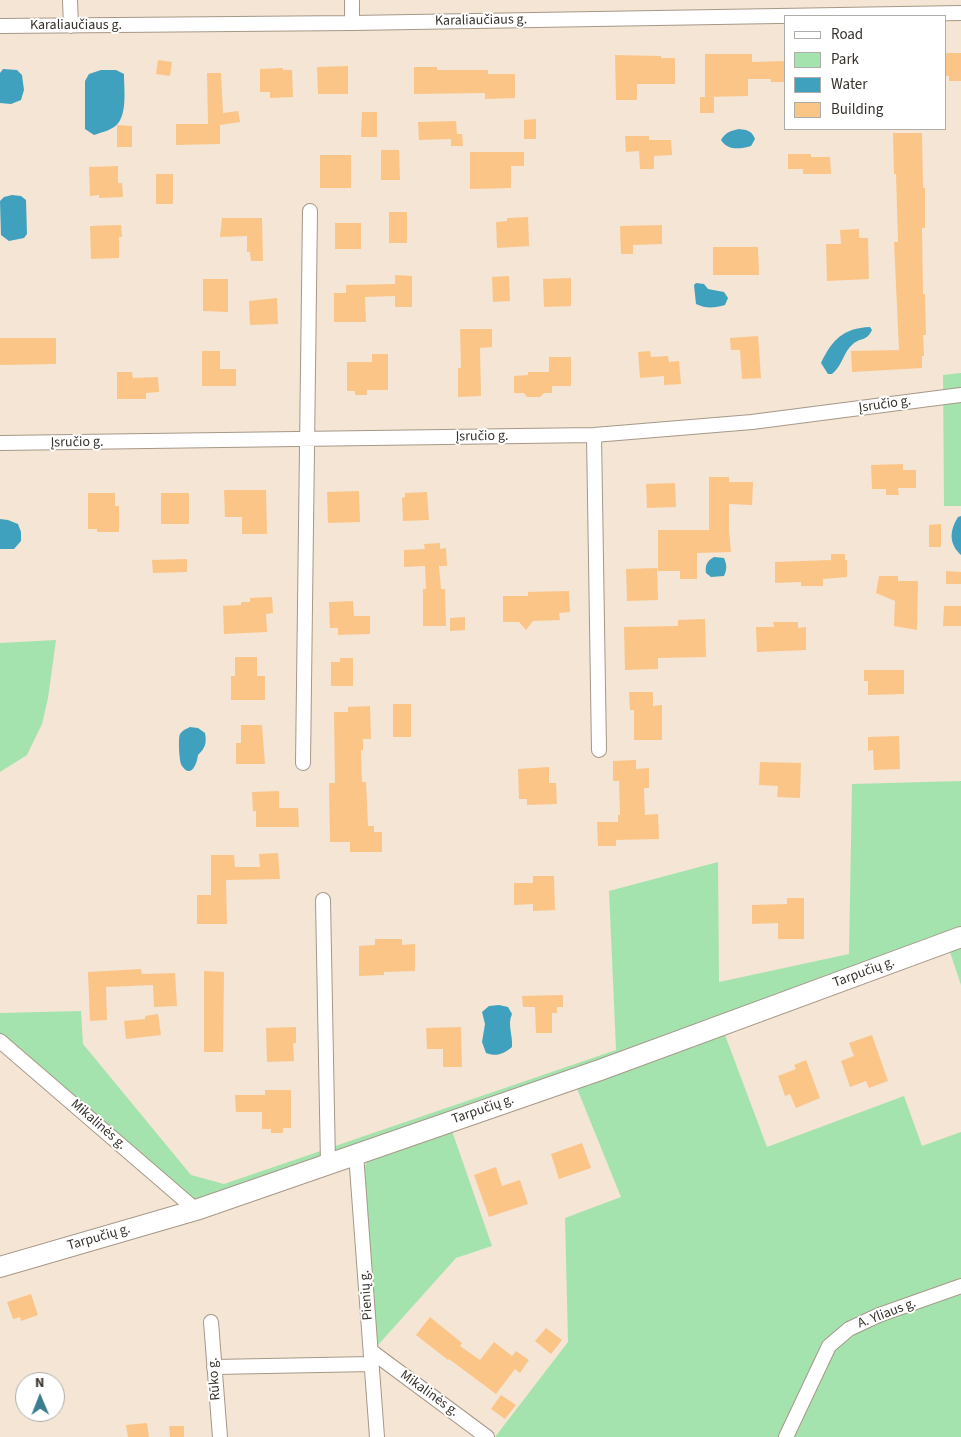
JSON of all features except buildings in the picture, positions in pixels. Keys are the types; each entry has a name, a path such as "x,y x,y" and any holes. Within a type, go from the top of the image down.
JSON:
{"main road":[{"name":"Tarpučių g.","path":"0,1267 196,1210 722,1026 961,938"}],"street":[{"path":"70,0 71,26"},
{"path":"352,0 352,23"},
{"name":"Karaliaučiaus g.","path":"0,26 352,23 891,7 961,14"},
{"path":"303,763 310,211"},
{"name":"Įsručio g.","path":"0,443 594,435 752,422 961,395"},
{"path":"594,435 599,750"},
{"path":"324,900 328,1164"},
{"name":"Mikalinės g.","path":"0,1041 196,1210"},
{"name":"Pienių g.","path":"356,1154 377,1437"},
{"name":"A. Yliaus g.","path":"786,1437 829,1346 835,1340 848,1329 961,1286"},
{"name":"Rūko g.","path":"211,1322 220,1437"},
{"path":"214,1367 372,1358"},
{"name":"Mikalinės g.","path":"372,1358 487,1437"}],"green space":[{"path":"961,373 961,506 944,506 943,375"},
{"path":"56,640 48,698 42,724 27,755 0,772 0,643"},
{"path":"961,781 961,985 947,943 722,1027 767,1147 904,1096 922,1146 961,1132 961,1437 495,1437 568,1342 565,1218 621,1197 576,1086 196,1210 0,1041 0,1013 81,1011 83,1044 191,1175 224,1184 616,1050 609,891 718,862 719,982 849,954 852,784"},
{"path":"452,1131 492,1246 456,1258 378,1345 361,1173 369,1159"}],"water":[{"path":"3,69 17,70 22,75 24,90 21,100 11,104 0,103 0,73"},
{"path":"101,70 116,70 124,74 124,105 122,117 117,125 94,135 85,129 85,81 89,74"},
{"path":"739,129 747,130 752,134 755,139 751,146 731,148 724,144 721,140 728,132"},
{"path":"12,195 21,196 26,200 27,234 24,238 9,241 1,235 0,201 4,197"},
{"path":"696,283 704,284 708,289 724,292 728,298 725,305 710,308 696,304 694,285"},
{"path":"870,327 872,330 868,336 853,344 836,370 832,374 828,374 821,363 834,342 852,330"},
{"path":"961,516 961,555 952,541 952,532 955,522"},
{"path":"0,519 18,524 21,532 21,541 14,549 0,549"},
{"path":"714,557 724,558 726,571 724,576 711,577 706,573 707,564"},
{"path":"190,727 198,728 205,733 206,743 198,755 195,766 191,771 188,771 181,764 179,740 180,734"},
{"path":"499,1005 508,1007 512,1014 510,1022 512,1047 503,1053 493,1055 486,1053 482,1042 485,1024 482,1012 489,1006"}]}
